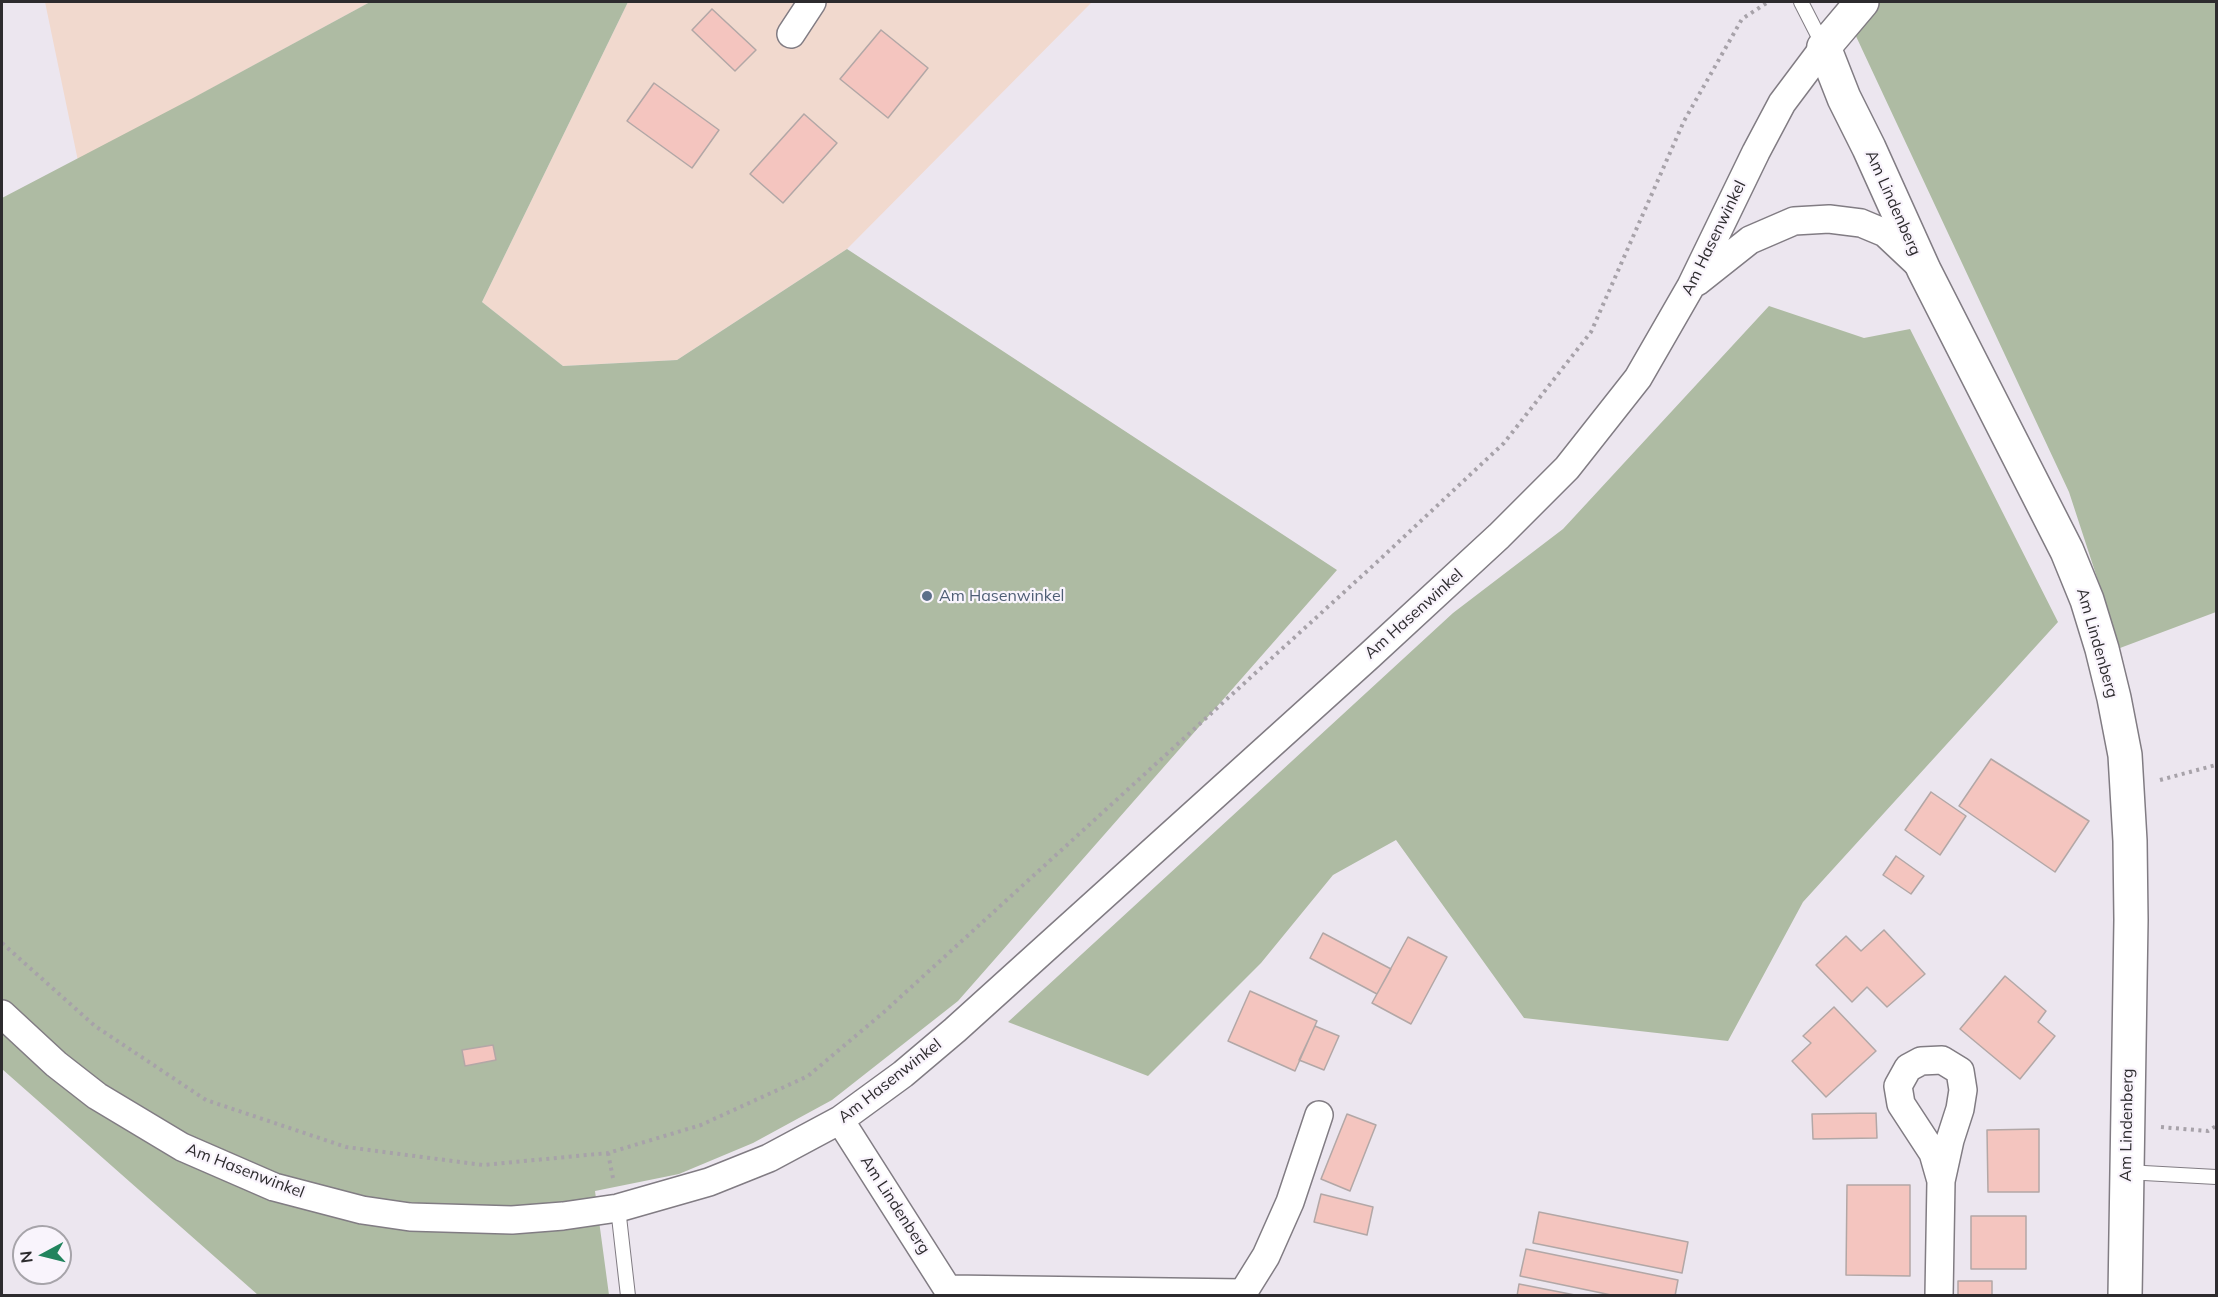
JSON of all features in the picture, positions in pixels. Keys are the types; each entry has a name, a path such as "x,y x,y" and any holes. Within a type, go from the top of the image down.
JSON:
{"street":[{"path":"790,34 812,2"},
{"path":"1824,47 1862,2"},
{"name":"Am Lindenberg","path":"1824,47 1844,98 1924,270 2067,551 2087,600 2114,698 2125,755 2131,920 2125,1296"},
{"name":"Am Hasenwinkel","path":"2,1014 97,1096 182,1147 274,1187 362,1210 457,1220 512,1220 563,1216 618,1208 709,1182 769,1158 840,1120 903,1074 955,1030 1499,537 1567,468 1638,378 1691,286 1782,103 1824,47"},
{"path":"1691,286 1750,240 1794,221 1829,219 1862,223 1885,233 1924,270"},
{"name":"Am Lindenberg","path":"840,1120 950,1292 1252,1294 1290,1202 1318,1115"},
{"path":"1939,1296 1941,1181"}],"lane":[{"path":"1801,2 1824,47"},
{"path":"2126,1172 2217,1177"},
{"path":"618,1208 628,1296"}],"path":[{"path":"2,943 95,1026 206,1100 346,1148 483,1165 608,1153 701,1125 808,1076 884,1012 1376,564 1504,443 1591,332 1684,121 1742,19 1768,2"},
{"path":"2127,789 2217,765"},
{"path":"2127,1125 2208,1131 2217,1126"}],"shaded area":[{"path":"45,2 370,2 78,161"},
{"path":"628,2 1092,2 847,249 677,360 563,366 482,302"}],"green space":[{"path":"370,2 628,2 482,302 563,366 677,360 847,249 1337,570 958,1001 832,1100 753,1143 679,1174 595,1191 609,1295 258,1295 2,1069 2,198"},
{"path":"1840,2 2216,2 2216,612 2120,648 2069,492"},
{"path":"1769,306 1864,338 1910,329 2058,622 1803,902 1728,1041 1524,1018 1396,840 1333,875 1261,963 1148,1076 1008,1022 1453,613 1563,529"}],"building":[{"path":"712,9 756,50 735,71 692,30"},
{"path":"881,30 928,68 888,118 840,79"},
{"path":"654,83 719,130 692,168 627,121"},
{"path":"804,114 837,143 783,203 750,174"},
{"path":"1991,759 2089,821 2055,872 1959,806"},
{"path":"1931,792 1966,816 1940,855 1905,830"},
{"path":"1896,856 1924,876 1911,894 1883,875"},
{"path":"1884,930 1925,974 1887,1007 1867,987 1852,1002 1816,965 1846,936 1861,951"},
{"path":"1323,933 1391,969 1377,994 1310,958"},
{"path":"1408,937 1447,957 1411,1024 1372,1003"},
{"path":"2005,976 2046,1011 2038,1022 2055,1036 2020,1079 1960,1029"},
{"path":"1250,991 1317,1021 1295,1071 1228,1041"},
{"path":"1834,1007 1876,1051 1826,1097 1792,1061 1811,1043 1803,1036"},
{"path":"1315,1026 1339,1036 1324,1070 1299,1060"},
{"path":"493,1045 496,1060 465,1066 462,1050"},
{"path":"1876,1113 1877,1138 1813,1139 1812,1114"},
{"path":"1347,1114 1376,1125 1350,1191 1321,1179"},
{"path":"2039,1129 2039,1192 1988,1192 1987,1130"},
{"path":"1847,1185 1910,1185 1910,1276 1846,1275"},
{"path":"1321,1194 1373,1207 1367,1235 1314,1222"},
{"path":"1539,1212 1688,1242 1682,1273 1533,1243"},
{"path":"1971,1216 2026,1216 2026,1269 1971,1269"},
{"path":"1526,1249 1678,1280 1675,1296 1616,1296 1520,1276"},
{"path":"1958,1281 1992,1281 1992,1296 1958,1296"},
{"path":"1519,1284 1580,1296 1517,1296"}],"place":[{"name":"Am Hasenwinkel","path":"927,596"}]}
